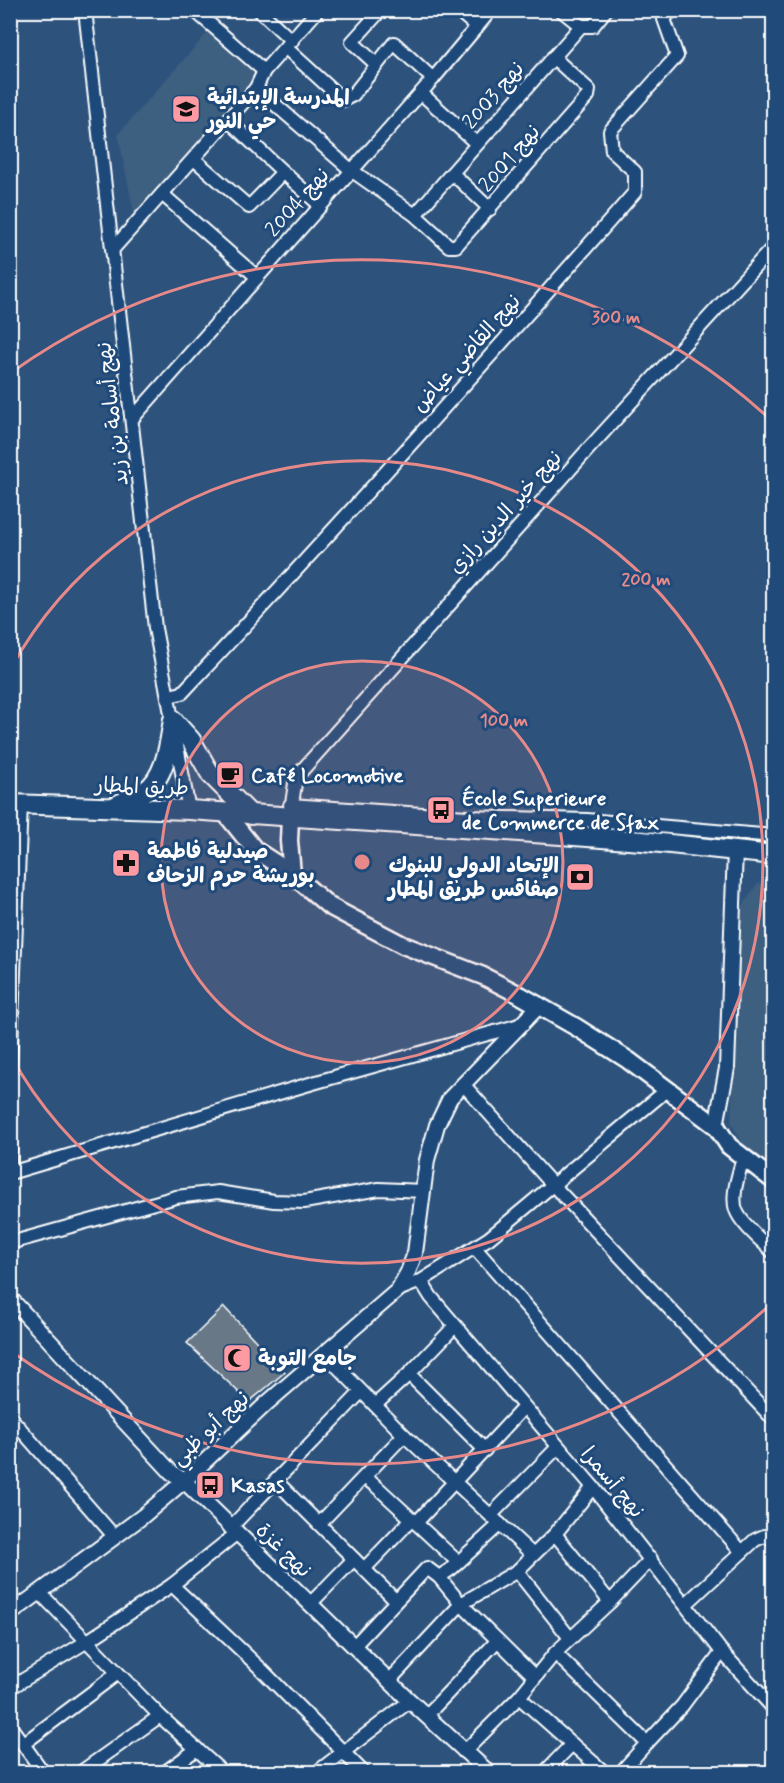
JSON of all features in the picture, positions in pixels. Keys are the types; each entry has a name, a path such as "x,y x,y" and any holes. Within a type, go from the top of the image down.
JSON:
{"main road":[{"path":"113,807 147,790 155,781 165,757 173,720"},
{"path":"173,720 191,740 211,775 251,815"},
{"name":"طريق المطار","path":"16,804 189,810 251,815 290,811 642,841 774,855"},
{"path":"290,811 289,842 292,874"},
{"path":"226,814 255,850 292,874 329,906 403,945 483,976 540,1005 605,1045 716,1126 729,1146 774,1182"}],"street":[{"name":"نهج أسامة بن زيد","path":"85,10 156,628 189,810"},
{"path":"194,10 264,71"},
{"path":"259,10 343,99 352,95 394,44 433,79"},
{"path":"112,249 256,88 264,71 318,10"},
{"path":"376,64 352,42 381,10"},
{"path":"457,10 477,27"},
{"name":"نهج 2004","path":"132,419 421,93 491,10"},
{"path":"561,10 581,26"},
{"name":"نهج 2003","path":"415,215 581,26 593,26 606,10"},
{"path":"654,10 668,15"},
{"name":"نهج القاضي عياض","path":"169,696 183,693 259,612 635,192 635,172 612,151 610,131 677,56 668,15"},
{"name":"نهج 2001","path":"415,215 449,246 456,246 490,209 590,92 553,57"},
{"path":"256,88 351,170 415,215"},
{"path":"421,93 477,144"},
{"path":"228,120 320,205"},
{"path":"194,159 249,207 283,172"},
{"path":"452,173 490,209"},
{"path":"162,195 257,277"},
{"name":"نهج خير الدين رازي","path":"290,811 296,777 575,464 774,246"},
{"path":"10,1069 16,804"},
{"path":"290,811 587,820 774,836"},
{"path":"716,1126 727,1068 736,831"},
{"name":"نهج أبو ظبي","path":"10,1614 184,1482 267,1402 398,1290 415,1253 427,1160 437,1125 450,1098 540,1005"},
{"path":"10,1173 524,1023"},
{"path":"463,1084 552,1184 774,1420"},
{"path":"398,1290 422,1281 475,1248 668,1089"},
{"path":"10,1116 10,1167"},
{"path":"743,1158 736,1189 735,1208 740,1217 774,1253"},
{"path":"10,1243 176,1197 199,1193 218,1192 274,1201 303,1202 379,1189 423,1191"},
{"path":"475,1248 742,1552"},
{"name":"نهج أسمرا","path":"422,1281 431,1297 455,1326 593,1487 722,1652 774,1709"},
{"name":"نهج غزة","path":"10,1298 171,1472 488,1773"},
{"path":"375,1405 409,1374 455,1326"},
{"path":"324,1353 404,1435 533,1555"},
{"path":"409,1374 485,1450"},
{"path":"10,1688 86,1642 172,1585 233,1531 276,1481 361,1392"},
{"path":"365,1568 455,1482 524,1407"},
{"path":"10,1417 114,1536"},
{"path":"319,1524 404,1435"},
{"path":"491,1515 558,1447"},
{"path":"365,1478 458,1562"},
{"path":"276,1481 395,1600"},
{"path":"389,1681 461,1604 517,1571 555,1534 593,1487"},
{"path":"439,1577 500,1524"},
{"path":"686,1604 755,1540 769,1538 774,1526"},
{"path":"555,1534 610,1602"},
{"path":"310,1604 354,1559"},
{"path":"464,1752 519,1697 555,1653 610,1602 651,1559"},
{"path":"354,1646 427,1568 439,1577 461,1604 535,1677"},
{"path":"517,1571 570,1638"},
{"path":"172,1585 260,1668 363,1773"},
{"path":"40,1593 160,1716 222,1773"},
{"path":"426,1716 497,1641"},
{"path":"621,1773 682,1706 722,1652"},
{"path":"555,1653 647,1743"},
{"path":"23,1744 118,1673"},
{"path":"519,1697 604,1773"},
{"path":"317,1773 410,1701"},
{"path":"81,1773 160,1716"},
{"path":"10,1726 43,1773"},
{"path":"545,1773 572,1744"},
{"path":"165,1773 197,1749"}],"shaded area":[{"name":"المدرسة الإبتدائية حي النور","path":"209,31 256,73 255,83 135,218 118,134"},
{"path":"758,883 773,885 773,1167 748,1152 731,1123 740,910"}],"building":[{"name":"جامع التوبة","path":"224,1307 285,1372 249,1402 187,1343"}],"place":[{"name":"المدرسة الإبتدائية حي النور","path":"186,109"},
{"name":"Café Locomotive","path":"230,775"},
{"name":"École Superieure de Commerce de Sfax","path":"441,810"},
{"name":"صيدلية فاطمة بوريشة حرم الزحاف","path":"126,863"},
{"name":"الإتحاد الدولي للبنوك صفاقس طريق المطار","path":"580,877"},
{"name":"جامع التوبة","path":"237,1358"},
{"name":"Kasas","path":"210,1485"}]}
